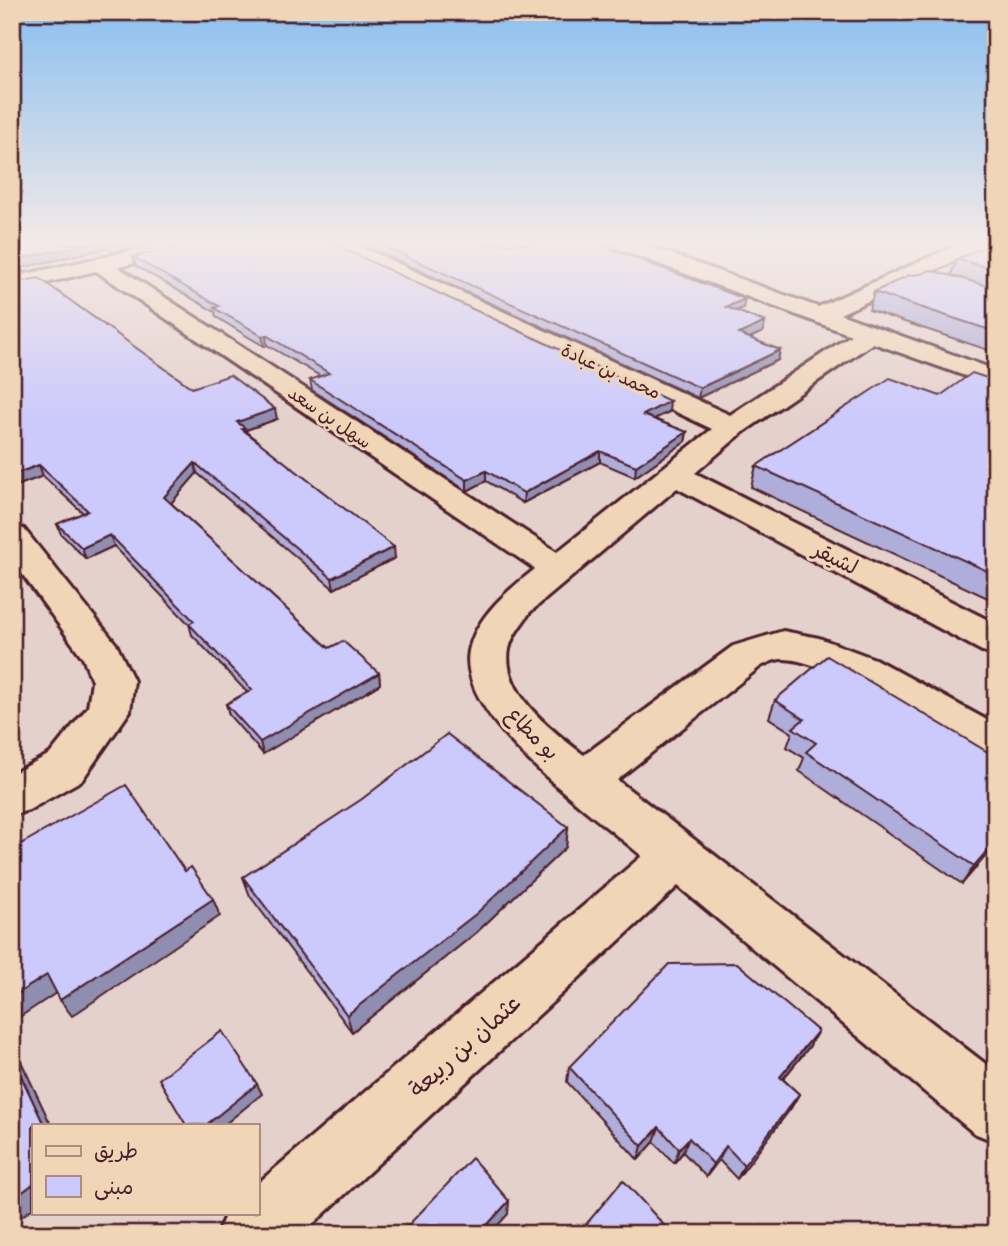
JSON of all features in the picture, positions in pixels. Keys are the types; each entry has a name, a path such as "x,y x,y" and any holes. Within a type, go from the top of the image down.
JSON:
{"street":[{"name":"سهل بن سعد","path":"157,302 559,569"},
{"name":"محمد بن عبادة","path":"463,302 732,427"},
{"path":"780,302 996,379"},
{"path":"817,316 847,302"},
{"name":"بو مطاع","path":"869,334 732,427 517,603 494,636 488,666 504,705 541,746 996,1111"},
{"name":"لشيقر","path":"676,475 996,641"},
{"path":"12,536 102,654 113,681 109,712 66,767 12,796"},
{"path":"585,781 629,744 747,656 763,648 785,645 814,650 853,666 996,746"},
{"name":"عثمان بن ربيعة","path":"251,1234 677,856"}],"building":[{"path":"12,302 73,302 192,388 230,375 275,409 237,422 245,428 242,429 394,547 332,578 195,463 164,497 329,648 343,641 379,673 260,742 226,704 252,690 189,624 194,621 110,535 82,548 57,524 88,511 39,465 12,475"},
{"path":"212,302 458,302 670,401 643,415 687,432 636,466 600,451 524,493 486,471 467,480 310,380 329,373 214,308 219,306"},
{"path":"509,302 738,302 726,307 765,322 739,334 780,350 700,388"},
{"path":"905,302 996,302 996,332"},
{"path":"972,373 996,381 996,575 756,466 890,378 940,396"},
{"path":"827,656 996,757 996,840 974,866 806,752 816,743 793,728 804,719 775,700"},
{"path":"447,734 568,827 477,913 347,1015 243,877 362,799"},
{"path":"126,785 185,871 191,867 213,899 60,1000 47,975 12,997 12,849"},
{"path":"737,963 818,1031 780,1077 799,1094 744,1165 726,1146 713,1164 689,1138 679,1149 659,1127 642,1146 569,1067 669,964"},
{"path":"222,1031 257,1084 207,1124 185,1124 159,1079"},
{"path":"12,1057 44,1124 32,1124 32,1185 12,1200"},
{"path":"472,1158 509,1201 479,1234 400,1234"},
{"path":"623,1180 672,1234 578,1234"}]}
